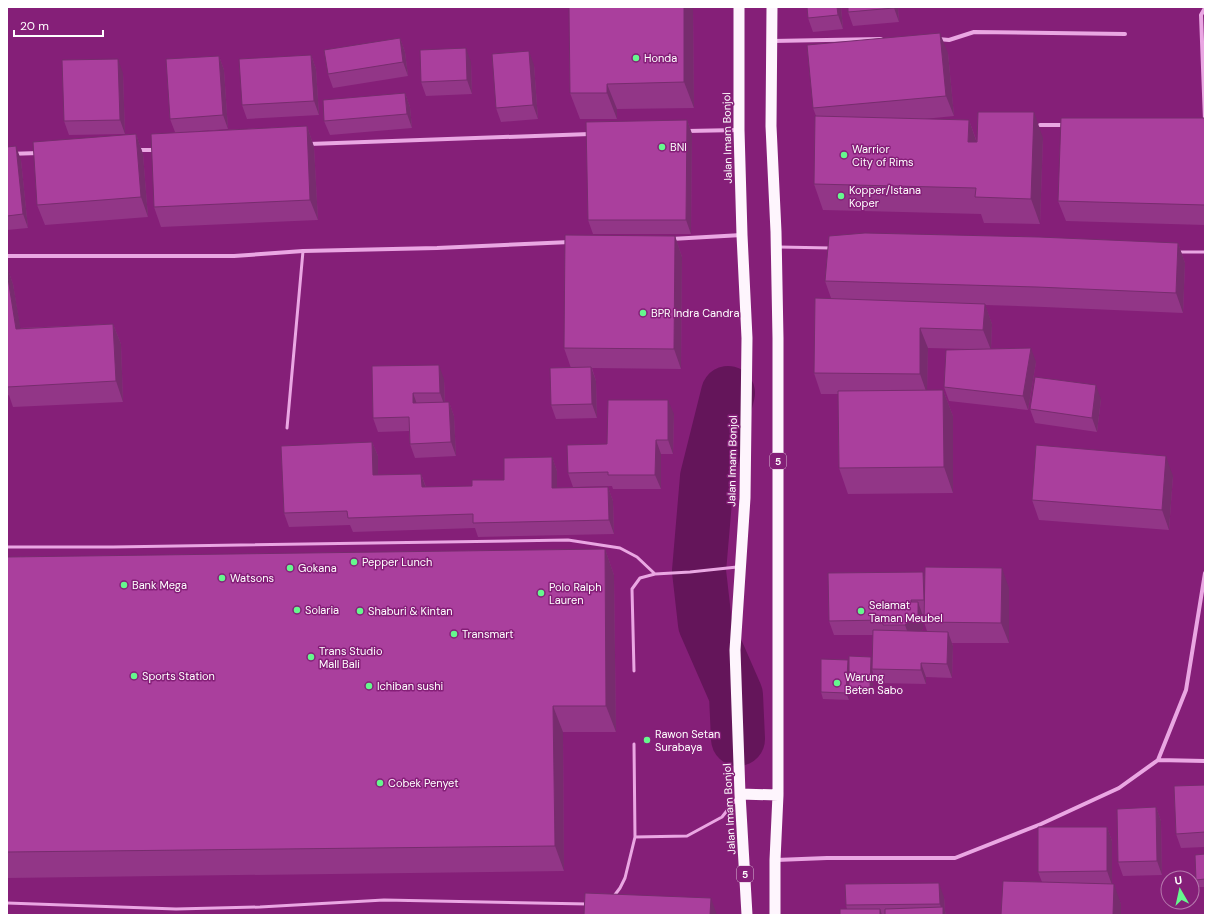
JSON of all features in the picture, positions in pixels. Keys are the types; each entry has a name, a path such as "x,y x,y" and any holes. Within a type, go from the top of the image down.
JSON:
{"highway":[{"name":"Jalan Imam Bonjol","path":"739,7 739,130 747,338 745,498 742,566 735,650 739,796 748,915"},
{"name":"5","path":"772,7 771,126 778,338 778,795 775,860 775,915"},
{"path":"739,796 778,795"}],"street":[{"path":"1205,8 1201,15 1205,120"},
{"path":"934,39 949,40 974,32 1125,34"},
{"path":"771,41 889,38"},
{"path":"1040,125 1072,126"},
{"path":"684,131 739,130"},
{"path":"303,145 598,134"},
{"path":"132,150 164,150"},
{"path":"7,154 46,153"},
{"path":"662,239 742,235"},
{"path":"7,256 234,256 303,251 437,248 572,242"},
{"path":"775,860 827,858 955,858 1041,824 1119,788 1158,760 1186,690 1205,573"},
{"path":"1158,760 1205,761"}],"lane":[{"path":"776,247 839,248"},
{"path":"287,428 303,251"},
{"path":"1173,252 1205,252"},
{"path":"7,547 568,540 620,548 637,557 655,574"},
{"path":"634,671 632,589 640,578 655,574 706,571 742,566"},
{"path":"610,898 615,895 624,878 635,837 634,744"},
{"path":"635,837 687,836 722,817 739,796"},
{"path":"7,903 176,909 260,907 384,900 595,904"}],"building":[{"name":"Honda","path":"569,7 684,7 684,82 607,84 607,93 570,93"},
{"path":"807,7 837,7 838,15 808,18"},
{"path":"848,7 894,7 894,8 848,12"},
{"path":"940,33 946,96 813,108 807,45"},
{"path":"400,38 403,62 328,74 324,50"},
{"path":"466,48 467,80 421,82 420,50"},
{"path":"529,51 533,105 496,108 492,54"},
{"path":"311,55 314,101 242,105 239,59"},
{"path":"219,56 223,115 170,119 166,59"},
{"path":"118,59 120,120 64,121 62,60"},
{"path":"405,93 407,114 324,121 323,100"},
{"path":"978,112 1034,112 1031,199 975,197 976,188 814,184 815,116 969,120 968,142 977,142"},
{"path":"1061,118 1205,118 1205,205 1058,201"},
{"path":"687,120 686,220 588,220 586,122"},
{"path":"307,126 310,200 154,207 151,134"},
{"path":"136,134 141,197 37,205 33,142"},
{"path":"16,146 23,214 7,216 7,147"},
{"path":"865,233 1039,237 1178,243 1176,293 1037,287 825,281 829,236"},
{"path":"565,235 675,236 674,349 564,348"},
{"path":"7,272 16,329 113,324 116,381 7,387"},
{"path":"815,298 985,304 983,330 920,328 920,374 814,373"},
{"path":"1031,348 1023,396 944,387 946,350"},
{"path":"439,365 440,393 413,393 413,403 449,402 451,442 410,444 409,417 373,418 372,366"},
{"path":"591,367 592,404 551,405 550,368"},
{"path":"1035,377 1096,385 1092,418 1030,409"},
{"path":"943,390 944,467 839,468 838,391"},
{"path":"608,400 668,400 668,440 656,440 655,475 608,475 608,472 568,473 567,445 607,444"},
{"path":"372,442 373,475 421,474 422,487 472,486 472,480 504,480 504,458 552,457 552,488 608,487 609,520 473,523 473,514 348,518 347,511 284,513 281,446"},
{"path":"1036,445 1166,456 1162,510 1032,500"},
{"name":"Trans Studio Mall Bali","path":"605,549 606,706 553,706 555,846 7,852 7,557"},
{"path":"925,567 1002,568 1001,623 924,622"},
{"path":"923,572 924,600 911,600 911,602 918,602 918,615 905,625 883,625 883,620 829,621 828,573"},
{"path":"873,630 948,632 947,664 921,663 921,670 872,669"},
{"path":"849,656 871,657 870,688 849,687"},
{"name":"Warung Beten Sabo","path":"821,659 848,660 846,693 821,692"},
{"path":"1205,785 1205,832 1176,834 1174,786"},
{"path":"1156,807 1157,861 1118,862 1117,809"},
{"path":"1038,827 1107,827 1107,871 1038,872"},
{"path":"1205,854 1205,879 1200,880 1200,870 1196,870 1195,855"},
{"path":"1003,881 1114,884 1113,915 1001,915"},
{"path":"939,883 940,904 846,905 845,884"},
{"path":"585,893 711,898 710,915 584,915"},
{"path":"943,907 943,915 885,915 885,909"},
{"path":"840,909 880,909 880,915 840,915"}],"waterway":[{"path":"728,393 707,477 699,571 705,624 736,695 738,739"}],"place":[{"name":"Honda","path":"636,58"},
{"name":"BNI","path":"662,147"},
{"name":"Warrior City of Rims","path":"844,155"},
{"name":"Kopper/Istana Koper","path":"841,196"},
{"name":"BPR Indra Candra","path":"643,313"},
{"name":"Pepper Lunch","path":"354,562"},
{"name":"Gokana","path":"290,568"},
{"name":"Watsons","path":"222,578"},
{"name":"Bank Mega","path":"124,585"},
{"name":"Polo Ralph Lauren","path":"541,593"},
{"name":"Solaria","path":"297,610"},
{"name":"Shaburi & Kintan","path":"360,611"},
{"name":"Selamat Taman Meubel","path":"861,611"},
{"name":"Transmart","path":"454,634"},
{"name":"Trans Studio Mall Bali","path":"311,657"},
{"name":"Sports Station","path":"134,676"},
{"name":"Warung Beten Sabo","path":"837,683"},
{"name":"Ichiban sushi","path":"369,686"},
{"name":"Rawon Setan Surabaya","path":"647,740"},
{"name":"Cobek Penyet","path":"380,783"}]}
